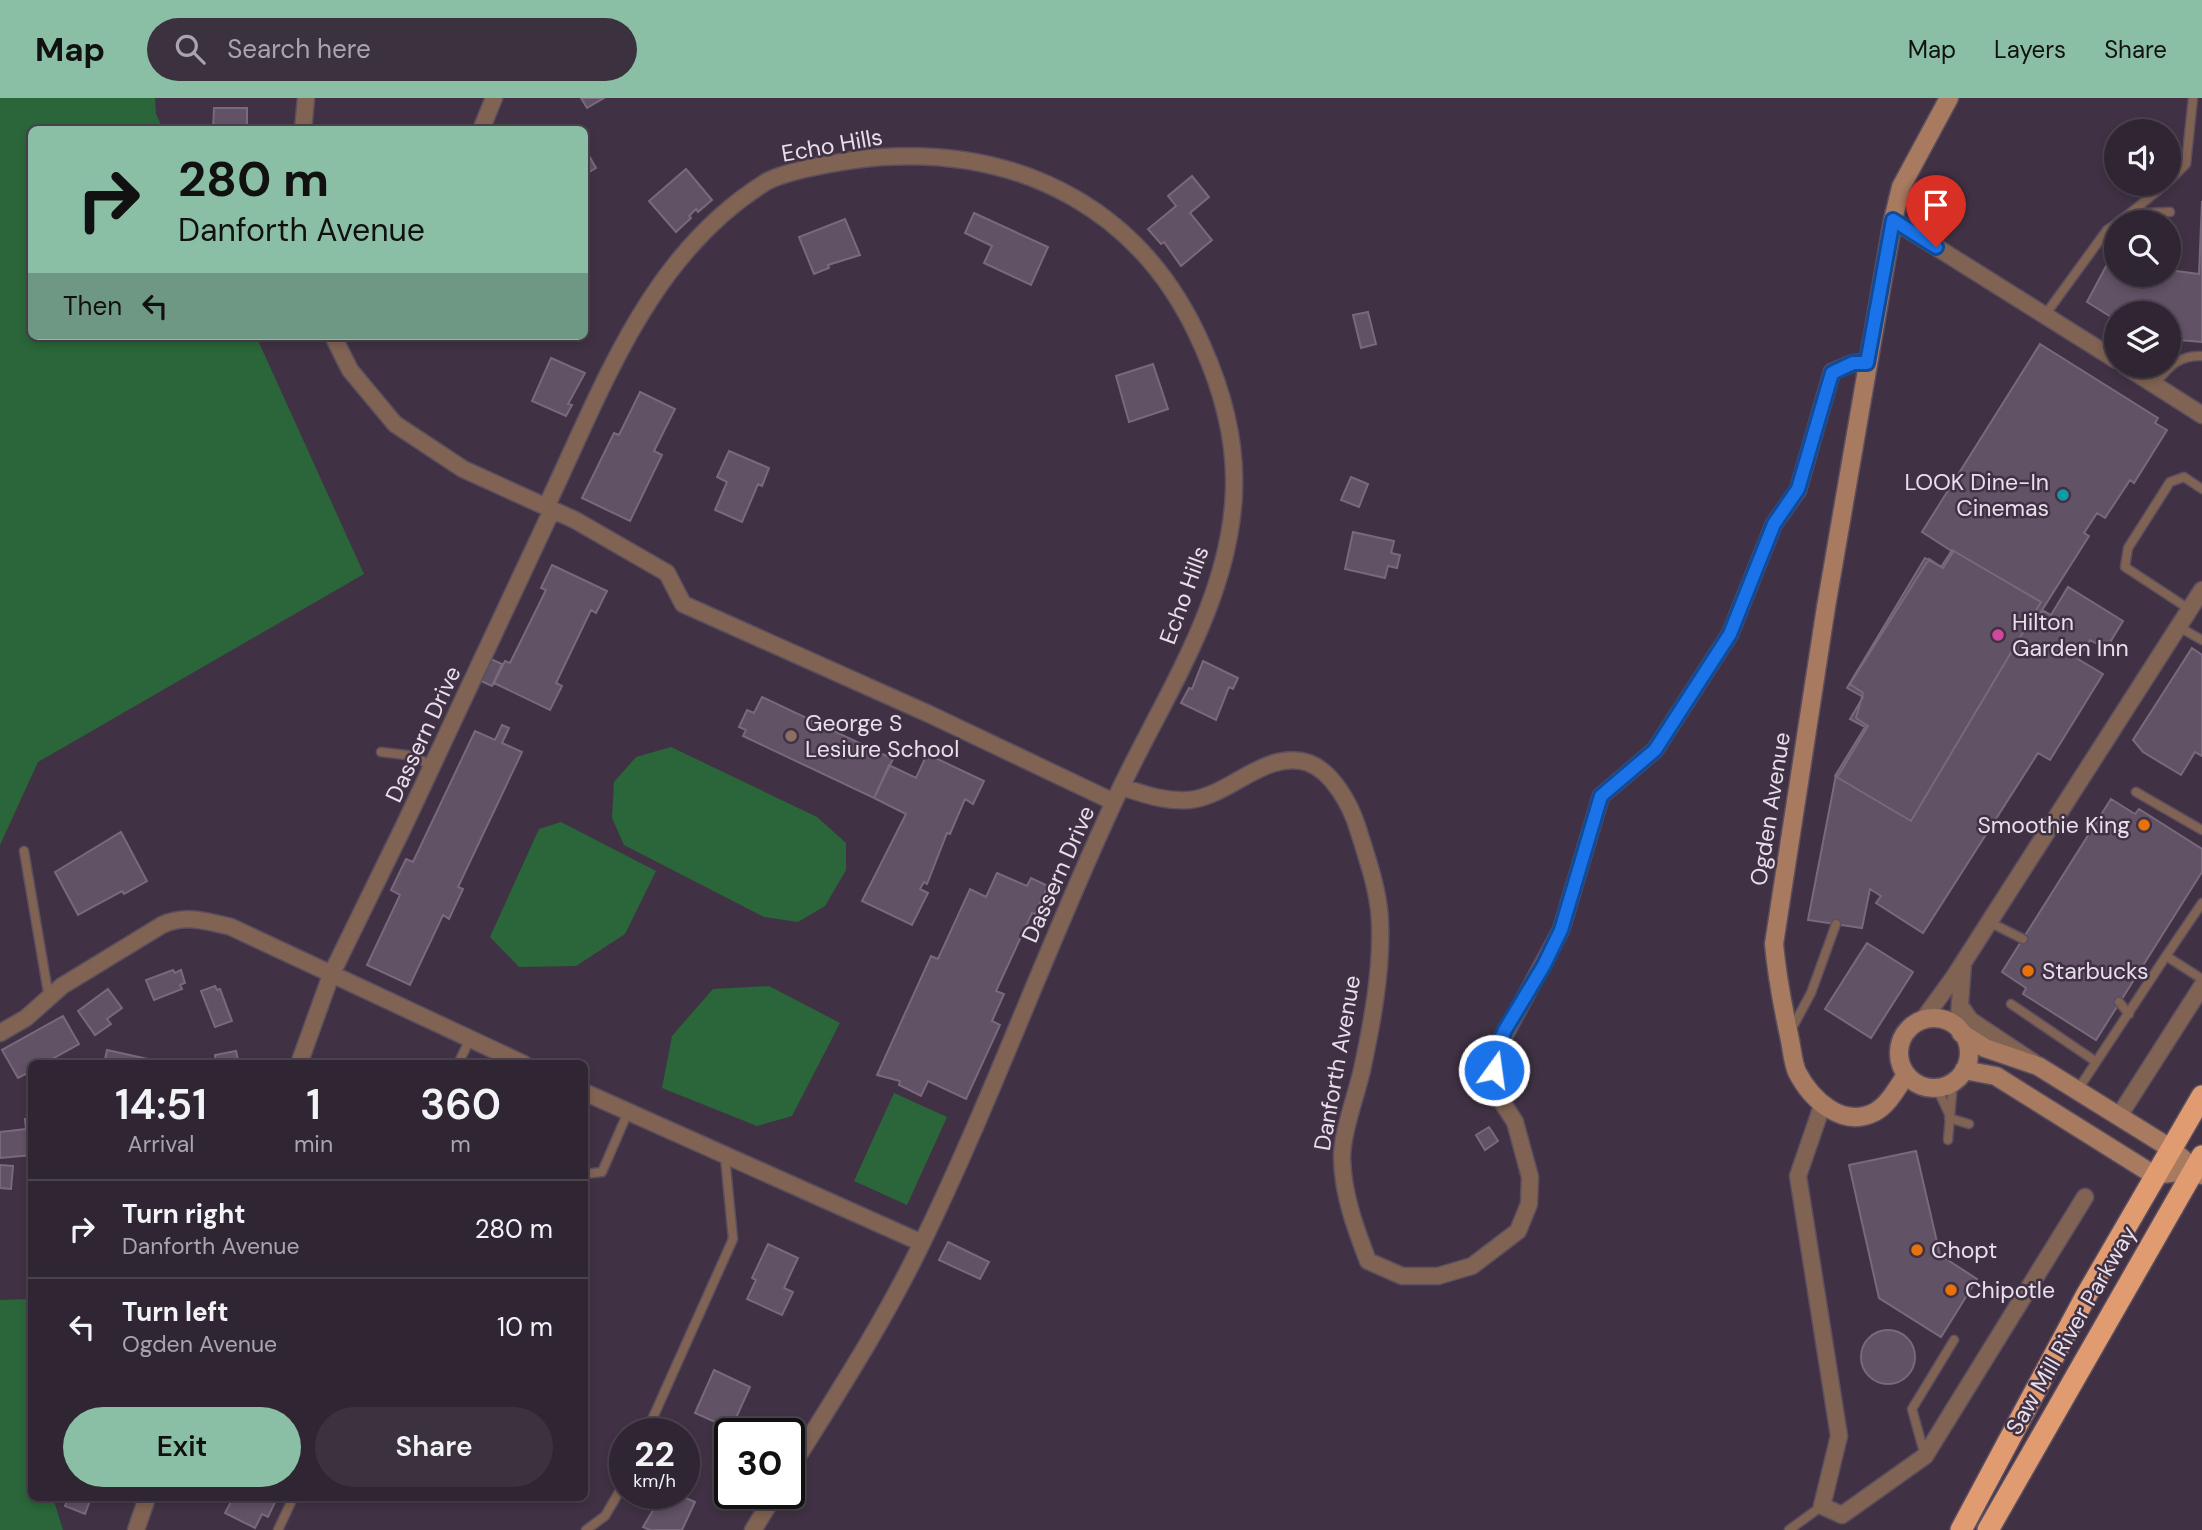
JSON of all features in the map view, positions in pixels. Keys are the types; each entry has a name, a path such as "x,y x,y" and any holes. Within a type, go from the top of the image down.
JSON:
{"highway":[{"name":"Saw Mill River Parkway","path":"1961,1530 2048,1365 2170,1147 2202,1096"},
{"name":"Saw Mill River Parkway","path":"1988,1530 2199,1167"}],"street":[{"path":"303,126 306,98"},
{"path":"483,126 494,98"},
{"name":"Ogden Avenue","path":"1822,1106 1797,1071 1777,982 1774,943 1867,363 1893,220 1901,187 1949,98"},
{"name":"Echo Hills","path":"549,509 637,317 670,268 709,223 772,178 860,158 919,155 985,163 1059,187 1117,226 1150,257 1188,313 1221,386 1232,441 1234,493 1224,560 1202,625 1114,802"},
{"path":"1893,220 2104,352"},
{"name":"Dassern Drive","path":"335,340 350,370 395,424 463,469 575,520 667,573 683,604 929,714 1114,802 922,1243 885,1316 805,1445"},
{"name":"Danforth Avenue","path":"1122,787 1166,800 1191,800 1222,790 1260,769 1284,761 1309,763 1338,787 1354,815 1369,863 1380,922 1372,1021 1342,1156 1350,1216 1368,1261 1402,1276 1438,1276 1472,1266 1518,1231 1529,1205 1530,1177 1515,1122 1493,1088 1495,1053 1561,930 1601,796 1655,750 1730,634 1774,524 1798,489 1832,373 1853,363 1867,363"},
{"path":"2144,378 2202,415"},
{"name":"Dassern Drive","path":"300,1060 331,975 432,767 549,509"},
{"path":"2199,1167 2154,1175 1996,1076 1952,1080 1926,1087 1906,1075 1901,1065 1900,1044 1905,1034 1922,1021 1964,962 2202,590"},
{"path":"0,1033 26,1018 62,986 175,918 231,927 515,1060"},
{"path":"1952,1080 1968,1055 1960,1031 1964,962"},
{"path":"2119,1116 2202,986"},
{"path":"1961,1006 1970,1020 2199,1167"},
{"path":"1922,1021 1941,1020 1985,1048 2038,1066"},
{"path":"1906,1075 1877,1111 1862,1117 1844,1115 1822,1106 1798,1176 1839,1436 1822,1506 1842,1515 1924,1456 2085,1197"},
{"path":"588,1094 922,1243"},
{"path":"136,1530 146,1501"},
{"path":"753,1530 766,1509"}],"lane":[{"path":"2181,168 2186,163 2193,98"},
{"path":"2134,210 2151,196"},
{"path":"2045,315 2104,234"},
{"path":"2154,384 2172,363 2182,357 2202,356"},
{"path":"2190,610 2125,567 2128,548 2170,482 2184,477 2202,489"},
{"path":"2179,627 2202,640"},
{"path":"381,752 415,756 432,767"},
{"path":"2136,792 2202,830"},
{"path":"24,851 49,998"},
{"path":"2077,1091 2202,903"},
{"path":"1989,922 2023,939"},
{"path":"1789,1035 1811,993 1836,924"},
{"path":"2166,956 2202,979"},
{"path":"2119,1002 2129,1014"},
{"path":"2011,1004 2095,1061"},
{"path":"460,1060 470,1039"},
{"path":"1948,1140 1952,1080"},
{"path":"1949,1116 1952,1080"},
{"path":"588,1174 603,1172 628,1112"},
{"path":"1949,1116 1969,1124"},
{"path":"653,1418 733,1239 725,1157"},
{"path":"1924,1456 1912,1409 1954,1340"},
{"path":"278,1530 292,1501"},
{"path":"1789,1530 1822,1506"},
{"path":"586,1530 605,1516 609,1509"}],"green space":[{"path":"0,98 155,98 156,114 162,126 28,126 28,340 258,340 364,574 38,762 0,845"},
{"path":"671,747 817,817 846,843 846,870 825,906 798,922 764,917 624,845 612,818 614,782 636,757"},
{"path":"561,822 656,871 625,934 576,966 519,967 490,937 539,829"},
{"path":"769,986 840,1023 792,1116 757,1126 662,1088 672,1036 713,989"},
{"path":"894,1093 947,1117 907,1205 854,1181"},
{"path":"28,1299 28,1501 54,1501 63,1530 0,1530 0,1300"}],"building":[{"path":"581,98 604,98 587,108"},
{"path":"214,108 247,108 247,126 213,126"},
{"path":"588,154 596,168 588,173"},
{"path":"686,169 712,200 698,212 696,209 689,216 691,218 676,232 649,201"},
{"path":"1192,176 1209,197 1190,213 1212,240 1181,266 1164,242 1161,244 1148,229 1176,206 1168,196"},
{"path":"2202,201 2202,342 2181,340 2181,301 2104,301 2104,313 2087,302 2104,270 2104,287 2181,287 2181,272 2199,274"},
{"path":"974,213 1048,247 1031,285 984,263 992,246 965,233"},
{"path":"845,219 860,255 828,265 829,268 814,274 799,237"},
{"path":"1368,312 1376,344 1361,348 1353,315"},
{"name":"Hilton Garden Inn","path":"2040,344 2158,418 2155,423 2167,430 2134,483 2130,480 2105,518 2097,513 2084,533 2089,536 2030,629 2044,611 2051,615 2068,587 2123,621 2106,649 2090,640 2078,659 2103,674 2050,760 2038,753 1923,933 1876,903 1881,896 1870,889 1862,928 1808,920 1836,775 1838,776 1868,726 1856,718 1863,693 1850,684 1929,559 1943,568 1953,552 1922,532"},
{"path":"551,358 585,373 568,404 572,405 566,416 532,401"},
{"path":"1153,364 1168,409 1129,422 1116,376"},
{"path":"640,392 675,409 654,451 662,455 630,521 582,498 614,433 619,435"},
{"path":"729,451 769,468 762,486 758,484 742,522 715,510 727,482 717,477"},
{"path":"1351,477 1368,484 1359,507 1341,500"},
{"path":"1353,532 1394,541 1391,553 1400,555 1397,568 1388,566 1385,578 1345,569"},
{"path":"1952,550 2041,602 1911,821 1835,776 1865,727 1850,719 1863,697 1847,688 1925,558 1941,567"},
{"path":"552,565 607,591 596,613 591,610 556,683 562,686 550,710 494,683 505,661 510,663 546,590 541,588"},
{"path":"2192,648 2202,655 2202,756 2195,752 2181,775 2143,752 2133,740"},
{"path":"484,656 502,664 492,686 474,678"},
{"path":"1203,661 1238,678 1233,689 1229,687 1216,720 1181,703 1189,688 1192,689"},
{"path":"762,697 893,759 874,798 743,736 746,730 739,727 747,710 754,713"},
{"path":"502,725 509,728 502,743 522,752 458,887 463,889 449,919 443,915 410,985 367,965 400,895 391,890 406,859 413,862 475,731 495,740"},
{"path":"927,754 984,781 973,804 965,799 950,834 947,833 927,884 924,882 920,889 928,893 912,925 862,901 906,814 874,798 889,765 916,778"},
{"path":"2111,799 2135,814 2139,809 2202,849 2202,872 2096,1040 2023,994 2026,988 2002,972"},
{"path":"121,832 147,881 78,915 55,872"},
{"path":"997,873 1027,886 1031,878 1048,886 1035,914 1032,913 996,991 1004,994 992,1021 1000,1025 966,1099 928,1081 921,1096 899,1085 900,1081 877,1075 931,956 938,959 970,889 986,897"},
{"path":"1867,943 1913,972 1871,1038 1825,1009"},
{"path":"173,970 175,973 181,970 185,983 180,985 182,989 154,1000 146,980"},
{"path":"215,986 217,990 220,989 232,1021 215,1027 201,991"},
{"path":"108,989 122,1008 107,1019 111,1024 95,1035 78,1011"},
{"path":"63,1016 79,1044 50,1060 28,1060 28,1073 18,1078 2,1050"},
{"path":"107,1050 148,1059 148,1060 105,1060"},
{"path":"236,1051 238,1060 216,1060 215,1055"},
{"path":"25,1119 28,1119 28,1155 0,1158 0,1132 26,1129"},
{"path":"1489,1127 1498,1141 1485,1150 1476,1135"},
{"path":"1916,1151 1940,1255 1977,1279 1941,1337 1879,1298 1849,1165"},
{"path":"0,1165 13,1166 11,1189 0,1188"},
{"path":"948,1242 989,1262 980,1279 939,1260"},
{"path":"768,1244 798,1258 784,1288 793,1292 782,1315 747,1299 756,1280 752,1278"},
{"path":"1888,1330 1907,1338 1915,1357 1907,1376 1888,1384 1869,1376 1861,1357 1869,1338"},
{"path":"714,1370 750,1387 736,1418 714,1418 714,1421 695,1413"},
{"path":"67,1501 90,1501 85,1514 65,1506"},
{"path":"231,1501 276,1501 268,1517 262,1514 255,1528 225,1513"},
{"path":"654,1509 692,1509 682,1530 650,1530 643,1527"}],"place":[{"name":"LOOK Dine-In Cinemas","path":"2063,495"},
{"name":"Hilton Garden Inn","path":"1998,635"},
{"name":"George S Lesiure School","path":"791,736"},
{"name":"Smoothie King","path":"2144,825"},
{"name":"Starbucks","path":"2028,971"},
{"name":"Chopt","path":"1917,1250"},
{"name":"Chipotle","path":"1951,1290"}],"route":[{"path":"1494,1070 1495,1053 1505,1030 1544,965 1561,930 1601,796 1655,750 1730,634 1774,524 1798,489 1832,373 1841,366 1867,363 1893,220 1936,247"}]}
